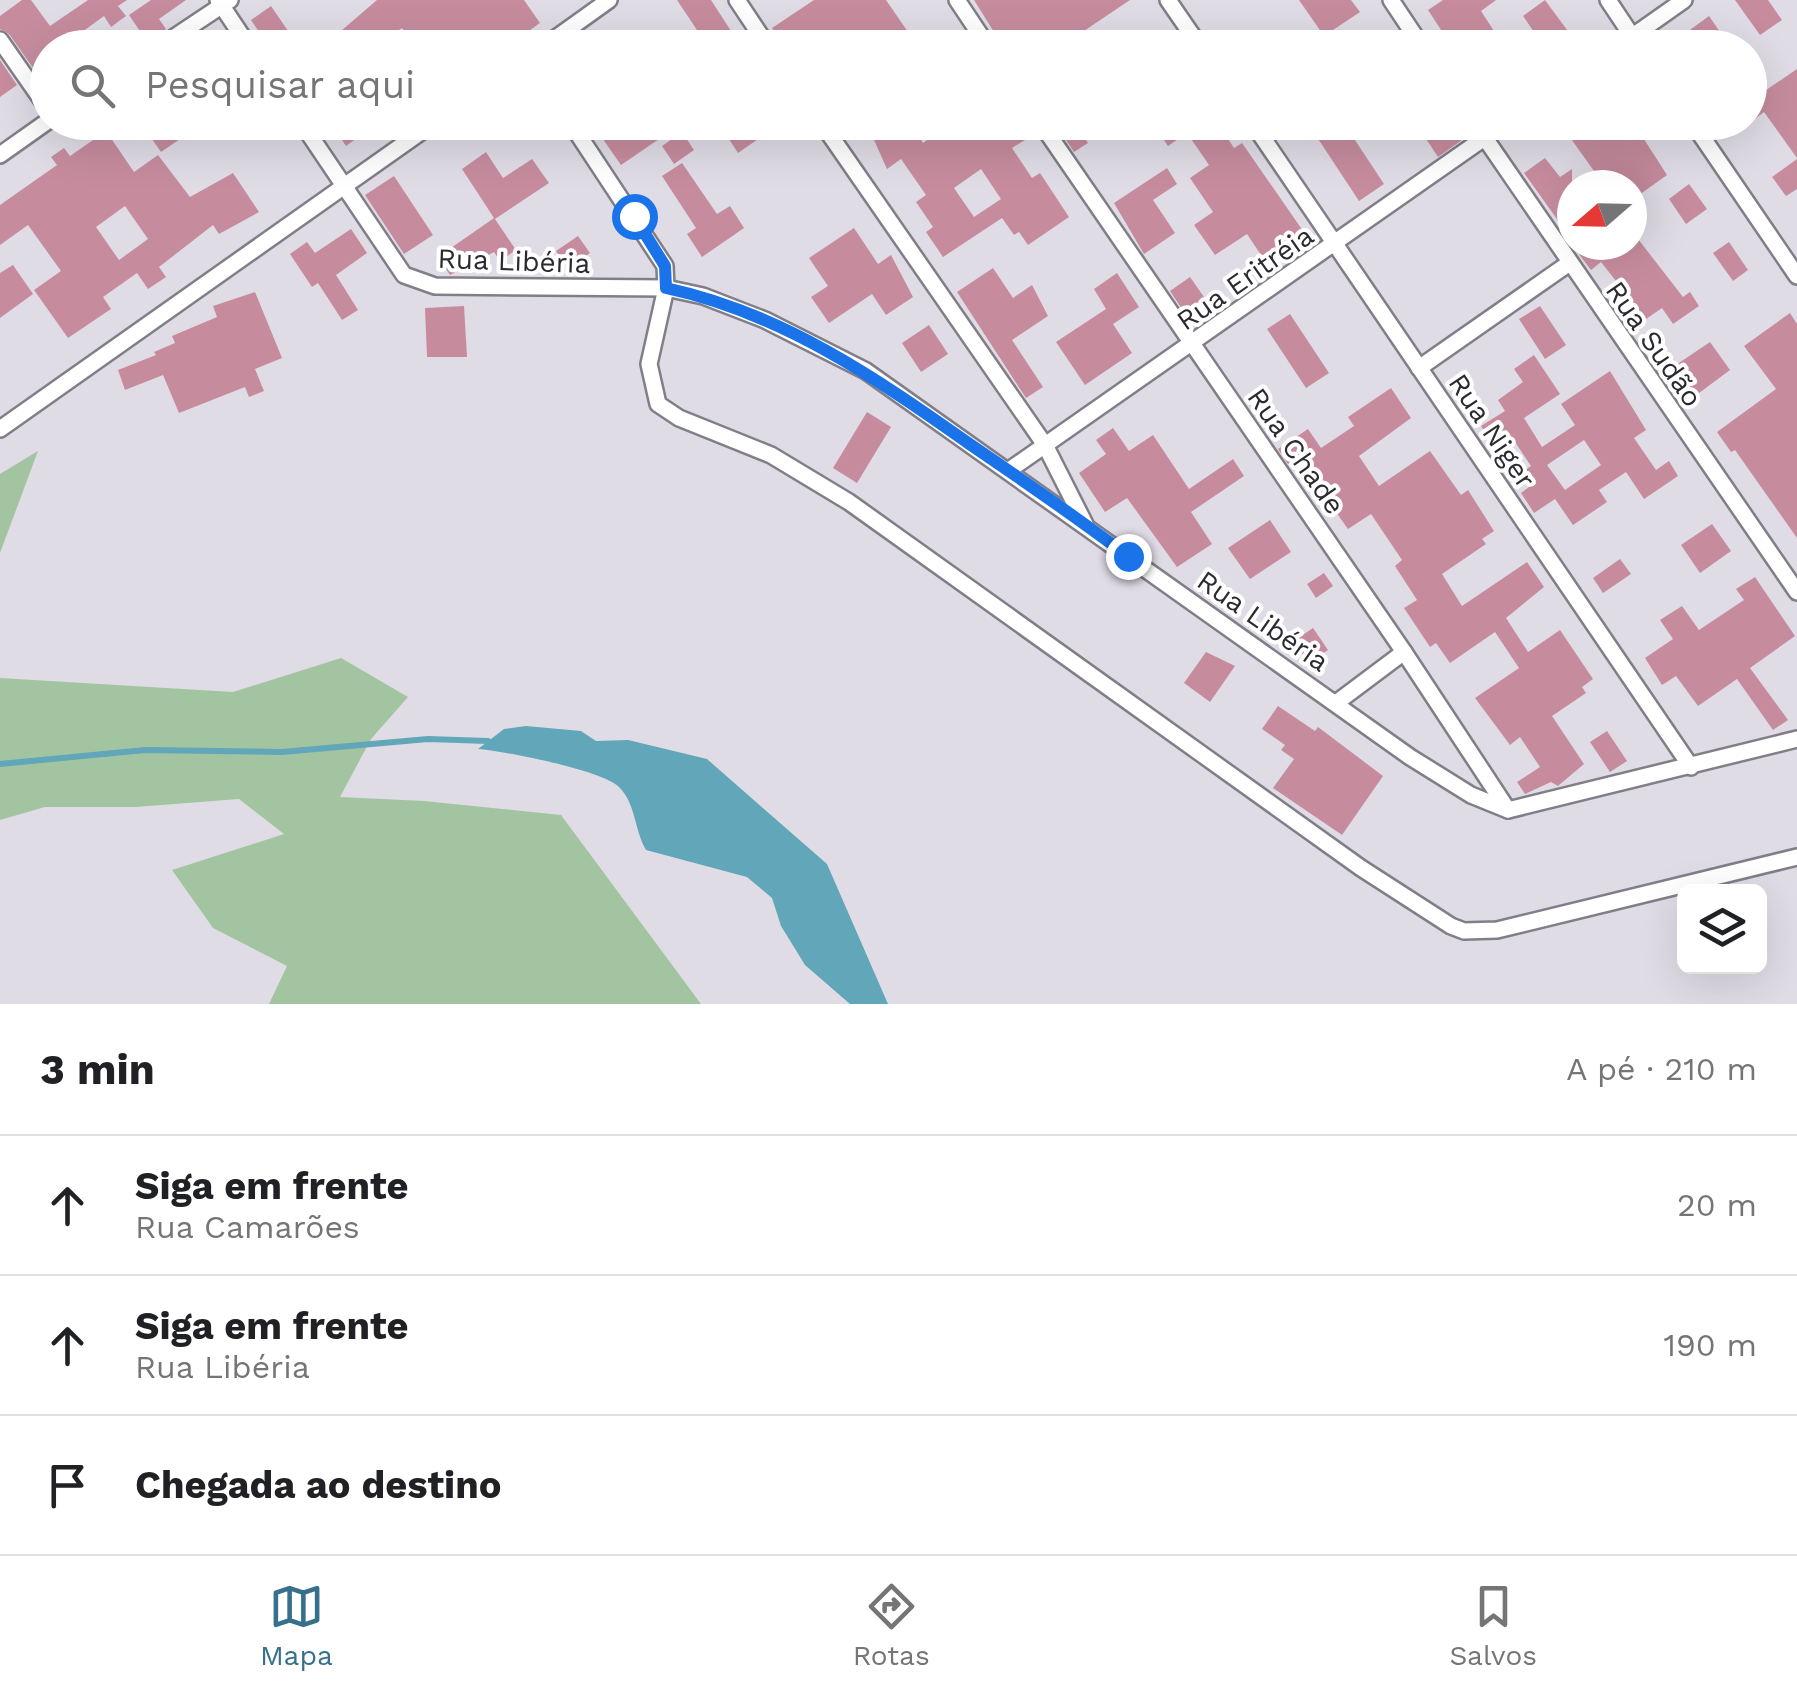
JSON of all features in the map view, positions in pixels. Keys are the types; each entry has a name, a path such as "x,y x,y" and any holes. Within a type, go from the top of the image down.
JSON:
{"street":[{"path":"568,30 610,0"},
{"path":"736,0 757,30"},
{"path":"956,0 977,30"},
{"path":"1168,0 1189,30"},
{"path":"1391,0 1411,30"},
{"path":"1608,0 1628,30"},
{"path":"1650,30 1684,0"},
{"path":"183,30 223,2 239,30"},
{"path":"0,40 30,84"},
{"path":"0,154 30,133"},
{"path":"313,140 344,186"},
{"path":"2,423 409,140"},
{"path":"582,140 665,266 666,288 648,364 652,391 666,412 771,455 849,502 1361,868 1450,926 1464,931 1497,930 1797,857"},
{"path":"833,140 1044,446 1085,524"},
{"name":"Rua Chade","path":"1052,140 1508,810"},
{"name":"Rua Niger","path":"1264,140 1691,766"},
{"name":"Rua Eritréia","path":"1008,470 1337,245 1481,140"},
{"name":"Rua Sudão","path":"1485,140 1797,592"},
{"path":"1704,140 1797,276"},
{"name":"Rua Libéria","path":"344,186 394,263 416,282 435,286 666,288 703,296 840,355 1444,780 1508,810"},
{"path":"1419,368 1568,264"},
{"path":"1336,703 1404,652"},
{"path":"1508,810 1797,739"}],"green space":[{"path":"38,451 0,553 0,474"},
{"path":"341,658 408,697 371,739 340,797 561,815 701,1004 269,1004 287,966 213,928 172,870 284,834 239,799 136,807 45,807 0,820 0,678 233,692"}],"water":[{"path":"526,726 581,731 596,741 628,740 707,759 827,864 888,1004 850,1004 805,965 781,926 772,898 747,877 646,850 629,801 619,787 593,774 552,762 478,749 504,729"}],"building":[{"path":"22,0 31,0 50,26 88,0 127,0 118,6 126,16 111,27 104,16 85,30 30,30 30,64 9,34 0,29 0,16"},
{"path":"151,0 186,0 159,19 165,30 139,30 129,15"},
{"path":"377,0 524,0 540,23 530,30 342,30"},
{"path":"677,0 711,0 730,30 697,30"},
{"path":"814,0 886,0 907,30 773,30"},
{"path":"974,0 1130,0 1085,30 993,30"},
{"path":"1299,0 1351,0 1360,12 1333,30 1320,30"},
{"path":"1443,0 1496,0 1481,11 1493,30 1441,30 1428,10"},
{"path":"1545,0 1567,30 1533,30 1523,16"},
{"path":"1735,0 1768,0 1782,20 1767,30 1756,30"},
{"path":"271,6 287,30 258,30 251,20"},
{"path":"1709,16 1719,30 1690,30"},
{"path":"0,60 17,85 0,97"},
{"path":"1797,69 1797,158 1767,116 1767,89"},
{"path":"93,140 112,140 134,172 158,155 190,197 233,173 259,212 219,234 213,225 159,267 166,277 148,289 137,273 103,297 111,309 68,338 34,290 61,271 28,225 0,245 0,205 57,165 51,157 64,148 70,156","holes":["125,206 148,239 119,260 96,227"]},
{"path":"153,140 179,140 161,152"},
{"path":"604,140 658,140 621,165"},
{"path":"671,140 687,140 694,150 674,164 662,146"},
{"path":"730,140 757,140 738,153"},
{"path":"874,140 1025,140 1012,148 1032,178 1040,173 1069,217 1028,245 1019,232 1014,235 1002,218 943,257 926,232 933,227 916,202 926,195 901,159 887,169","holes":["981,169 1001,199 974,217 954,188"]},
{"path":"1066,140 1086,140 1088,143 1074,152"},
{"path":"1192,140 1229,140 1234,148 1242,143 1310,241 1267,264 1247,234 1215,255 1194,225 1213,212 1190,178 1209,165"},
{"path":"1319,140 1355,140 1384,184 1359,201"},
{"path":"1427,140 1462,140 1438,157"},
{"path":"1572,140 1645,140 1667,175 1647,189 1647,170 1593,170"},
{"path":"486,152 503,178 532,159 549,183 495,219 516,250 500,261 494,252 450,275 438,257 494,218 462,169"},
{"path":"1545,158 1557,173 1557,219 1524,173"},
{"path":"1797,159 1797,189 1786,196 1772,177"},
{"path":"682,163 717,214 730,206 744,228 702,257 687,234 696,228 662,176"},
{"path":"1167,168 1177,184 1153,200 1175,233 1144,254 1114,203"},
{"path":"394,176 433,235 404,254 365,195"},
{"path":"1689,184 1707,209 1686,224 1669,199"},
{"path":"854,228 878,264 891,255 913,297 886,315 872,294 829,323 811,297 828,286 809,258"},
{"path":"351,229 367,253 336,275 358,310 342,320 318,283 312,287 290,254 307,242 315,253"},
{"path":"578,236 590,253 568,268 556,251"},
{"path":"1729,242 1748,270 1733,281 1713,253"},
{"path":"1647,251 1683,297 1690,292 1699,306 1673,324 1662,308 1646,319 1601,262 1591,270 1583,260 1647,260"},
{"path":"13,265 33,294 0,318 0,273"},
{"path":"993,268 1013,298 1032,285 1048,316 1012,340 1043,387 1026,398 957,292"},
{"path":"1117,273 1139,307 1113,324 1132,353 1085,385 1056,342 1106,309 1094,289"},
{"path":"1190,277 1211,307 1190,321 1170,291"},
{"path":"255,292 282,358 255,369 264,391 249,397 245,387 179,413 163,375 125,390 118,370 156,355 154,352 175,343 172,336 217,317 213,306"},
{"path":"464,306 467,357 427,357 425,308"},
{"path":"1540,306 1566,345 1545,359 1519,319"},
{"path":"1790,313 1797,324 1797,538 1735,450 1731,452 1717,432 1776,389 1744,346"},
{"path":"1290,314 1329,373 1306,388 1267,329"},
{"path":"929,325 948,354 921,372 902,343"},
{"path":"1710,342 1730,370 1691,399 1670,369"},
{"path":"1534,355 1560,394 1524,418 1542,447 1575,425 1561,404 1610,371 1646,430 1634,438 1656,470 1669,461 1678,476 1644,499 1626,472 1599,490 1607,502 1573,525 1555,499 1534,513 1521,493 1534,483 1525,470 1531,466 1513,439 1497,450 1481,426 1505,411 1498,400 1523,382 1514,369","holes":["1584,440 1601,465 1565,490 1547,465"]},
{"path":"1391,388 1411,418 1359,456 1379,486 1430,451 1461,495 1468,490 1494,531 1482,539 1486,544 1442,574 1462,606 1527,562 1544,587 1506,618 1528,652 1560,630 1593,679 1582,687 1586,693 1552,716 1584,764 1558,786 1551,782 1525,794 1517,782 1540,767 1520,737 1510,745 1475,698 1519,668 1495,632 1450,663 1436,643 1430,647 1404,608 1417,600 1395,566 1402,560 1371,514 1348,529 1297,457 1288,464 1278,449 1308,429 1321,448 1354,426 1348,417"},
{"path":"867,412 891,427 857,483 833,468"},
{"path":"1113,428 1129,451 1153,435 1189,489 1233,459 1244,476 1191,512 1212,544 1177,567 1127,498 1105,512 1079,473 1106,454 1096,440"},
{"path":"1270,520 1291,552 1250,579 1228,548"},
{"path":"1712,524 1731,551 1700,573 1681,545"},
{"path":"1620,559 1631,574 1603,593 1593,578"},
{"path":"1324,573 1333,586 1316,598 1307,584"},
{"path":"1755,577 1795,636 1750,668 1788,720 1773,730 1737,679 1698,706 1676,676 1662,685 1645,658 1673,639 1660,620 1682,606 1699,630 1744,600 1736,589"},
{"path":"1313,628 1328,650 1308,663 1294,641"},
{"path":"1206,652 1235,666 1210,702 1184,683"},
{"path":"1278,706 1315,731 1318,727 1383,776 1342,835 1273,788 1294,759 1281,750 1285,745 1262,729"},
{"path":"1607,731 1627,761 1610,772 1590,742"}],"waterway":[{"path":"0,764 145,750 282,752 428,739 488,741"}],"route":[{"path":"634,216 665,266 666,288 703,296 840,355 1128,556"}]}
